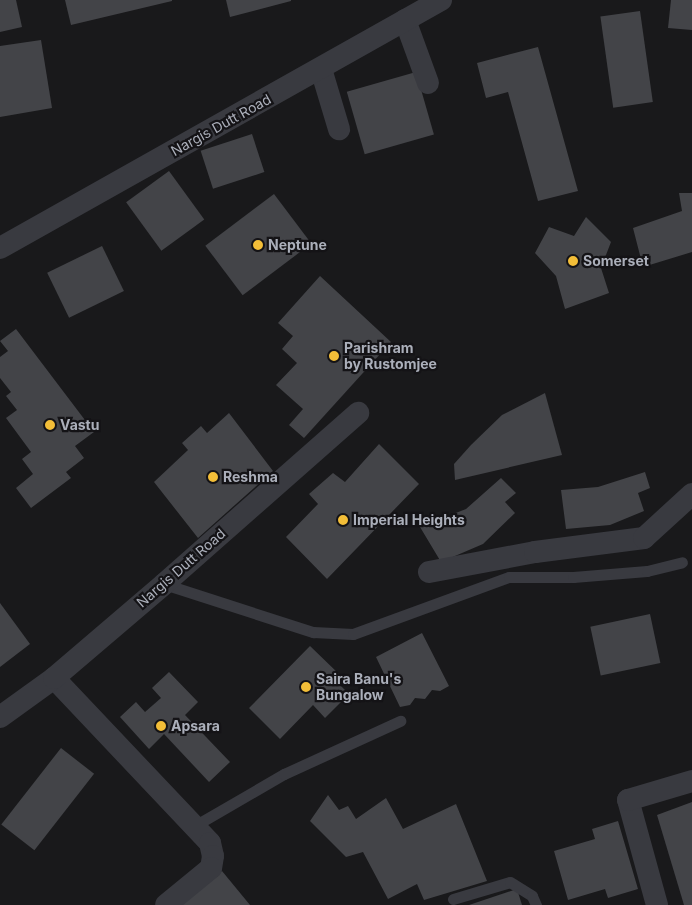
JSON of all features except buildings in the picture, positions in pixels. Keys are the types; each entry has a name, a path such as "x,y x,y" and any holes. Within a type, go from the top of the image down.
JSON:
{"street":[{"name":"Nargis Dutt Road","path":"0,248 441,0"},
{"path":"405,20 428,83"},
{"path":"321,69 340,129"},
{"name":"Nargis Dutt Road","path":"0,717 54,678 358,413"},
{"path":"429,572 535,552 644,538 692,494"},
{"path":"54,678 196,825 210,843 213,856 211,868 166,905"},
{"path":"657,905 628,800 692,781"}],"lane":[{"path":"164,584 313,632 353,634 509,577 573,577 647,571 682,562"},
{"path":"196,825 284,774 400,721"},
{"path":"453,899 510,882 532,896 536,905"}],"place":[{"name":"Neptune","path":"258,245"},
{"name":"Somerset","path":"573,261"},
{"name":"Parishram by Rustomjee","path":"334,356"},
{"name":"Vastu","path":"50,425"},
{"name":"Reshma","path":"213,477"},
{"name":"Imperial Heights","path":"343,520"},
{"name":"Saira Banu's Bungalow","path":"306,687"},
{"name":"Apsara","path":"161,726"}]}
